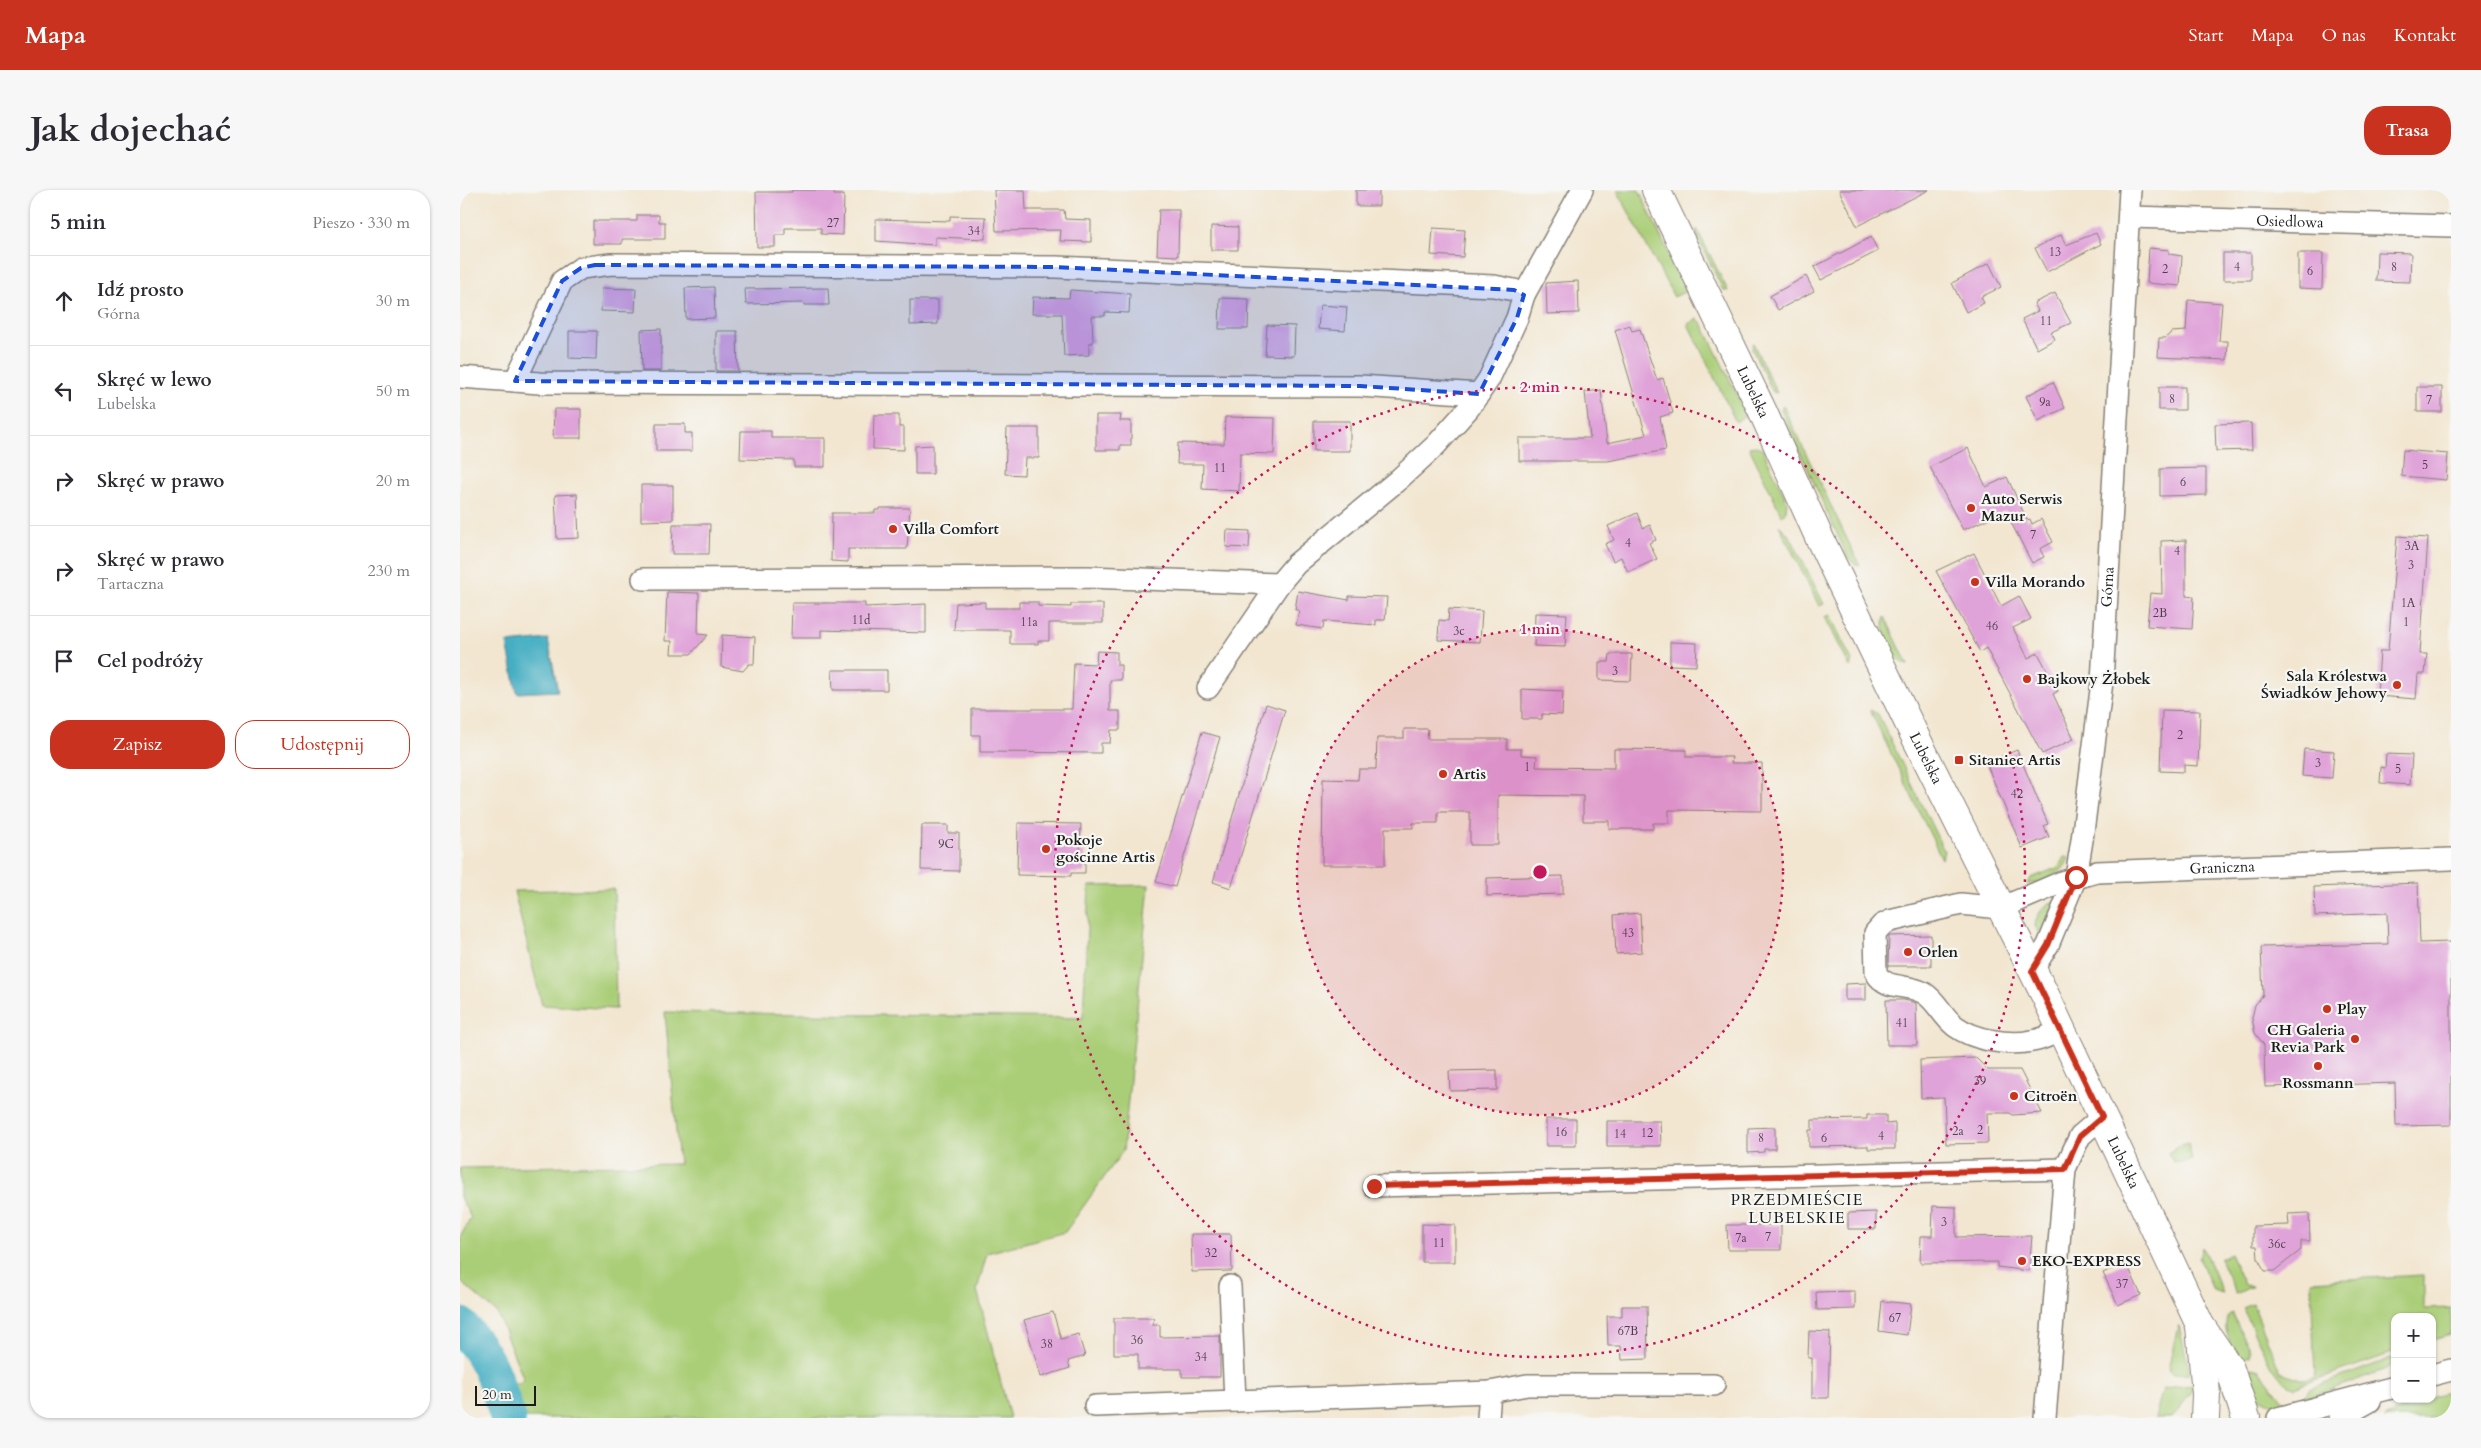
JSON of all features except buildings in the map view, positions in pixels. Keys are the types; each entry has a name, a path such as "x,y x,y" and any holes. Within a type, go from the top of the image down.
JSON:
{"main road":[{"name":"Lubelska","path":"1656,190 1844,591 2032,971 2200,1325 2230,1369 2244,1418"},
{"name":"Lubelska","path":"2200,1325 2206,1394 2205,1418"},
{"path":"2214,1418 2230,1415 2244,1418"}],"street":[{"path":"1208,688 1279,584 1296,564 1398,480 1436,445 1479,394 1489,379 1517,318 1524,295 1582,190"},
{"name":"Górna","path":"2032,971 2048,945 2076,877 2102,682 2130,190"},
{"name":"Osiedlowa","path":"2129,217 2451,226"},
{"path":"515,381 562,282 581,268 596,265 853,264 1056,267 1494,286 1514,290 1524,295"},
{"path":"460,376 549,383 1360,386 1479,394"},
{"path":"643,579 1088,577 1279,584"},
{"name":"Graniczna","path":"2001,908 2076,877 2097,872 2451,859"},
{"path":"2001,908 1961,904 1882,925 1875,934 1876,973 1885,983 1922,992 1931,998 1956,1027 1978,1036 2005,1042 2031,1042 2060,1031"},
{"path":"2044,1418 2065,1169 2080,1136 2102,1117"},
{"path":"1374,1186 2065,1169"},
{"path":"1230,1286 1235,1401"},
{"path":"2436,1374 2451,1370"},
{"path":"1095,1406 1490,1392 1527,1385 1714,1385"},
{"path":"2278,1418 2391,1388"},
{"path":"2340,1418 2391,1389"},
{"path":"1488,1418 1490,1392"}],"highlighted area":[{"path":"595,265 1056,267 1514,290 1524,295 1517,318 1479,394 1360,386 515,381 562,281 581,268"}],"green space":[{"path":"1617,190 1639,190 1686,291 1674,297"},
{"path":"1697,229 1728,291 1723,290 1696,234"},
{"path":"1697,319 1702,323 1744,409 1744,416 1736,422 1688,324"},
{"path":"1753,343 1777,393 1773,392 1752,349"},
{"path":"1783,406 1860,566 1852,562 1847,556 1781,410"},
{"path":"1757,446 1763,450 1787,501 1786,510 1782,516 1749,447"},
{"path":"1779,525 1790,536 1824,604 1819,606"},
{"path":"1830,615 1852,661 1850,667 1825,617"},
{"path":"1885,617 1908,665 1898,659 1889,646 1886,638"},
{"path":"1870,710 1878,714 1944,851 1942,859"},
{"path":"2064,857 2069,857 2067,863 2059,872 2040,882 2028,884 2031,878 2059,867"},
{"path":"1149,885 1123,1151 1065,1232 987,1253 977,1290 1010,1418 521,1418 511,1387 524,1380 497,1313 460,1281 460,1237 471,1218 460,1197 460,1168 679,1164 665,1012 1083,1018 1089,886"},
{"path":"614,889 616,1009 542,1005 514,891"},
{"path":"2055,901 2042,932 2039,932 2035,926 2039,914 2044,907"},
{"path":"2188,1143 2192,1160 2174,1163 2168,1153 2178,1146"},
{"path":"2202,1247 2223,1293 2213,1290 2199,1257"},
{"path":"2230,1254 2244,1285 2252,1286 2236,1294 2220,1259"},
{"path":"2424,1275 2424,1309 2451,1308 2451,1335 2436,1339 2436,1313 2391,1313 2391,1353 2295,1387 2287,1384 2264,1354 2243,1308 2253,1304 2280,1372 2305,1380 2315,1377 2311,1281"},
{"path":"2232,1313 2250,1351 2250,1356 2239,1360 2226,1329 2226,1323"},
{"path":"2178,1326 2190,1373 2173,1374 2168,1370"},
{"path":"2391,1358 2391,1366 2386,1369 2306,1399 2309,1389"},
{"path":"2252,1368 2259,1370 2286,1405 2270,1403 2258,1396 2242,1372"},
{"path":"2193,1385 2190,1394 2172,1418 2155,1418 2163,1388"},
{"path":"2451,1391 2451,1418 2384,1418 2416,1403 2436,1403 2436,1395"}],"water":[{"path":"548,639 558,691 517,693 507,643"}],"waterway":[{"path":"460,1325 485,1358 508,1418"}],"place":[{"name":"Auto Serwis Mazur","path":"1971,508"},
{"name":"Villa Comfort","path":"893,529"},
{"name":"Villa Morando","path":"1975,582"},
{"name":"Bajkowy Żłobek","path":"2027,679"},
{"name":"Sala Królestwa Świadków Jehowy","path":"2397,685"},
{"name":"Sitaniec Artis","path":"1959,760"},
{"name":"Artis","path":"1443,774"},
{"name":"Pokoje gościnne Artis","path":"1046,849"},
{"name":"Orlen","path":"1908,952"},
{"name":"Play","path":"2327,1009"},
{"name":"CH Galeria Revia Park","path":"2355,1039"},
{"name":"Rossmann","path":"2318,1066"},
{"name":"Citroën","path":"2014,1096"},
{"name":"EKO-EXPRESS","path":"2022,1261"}],"district":[{"name":"PRZEDMIEŚCIE LUBELSKIE","path":"1797,1209"}],"route":[{"path":"1374,1186 2065,1169 2071,1151 2080,1136 2102,1117 2032,971 2048,945 2076,877"}]}
